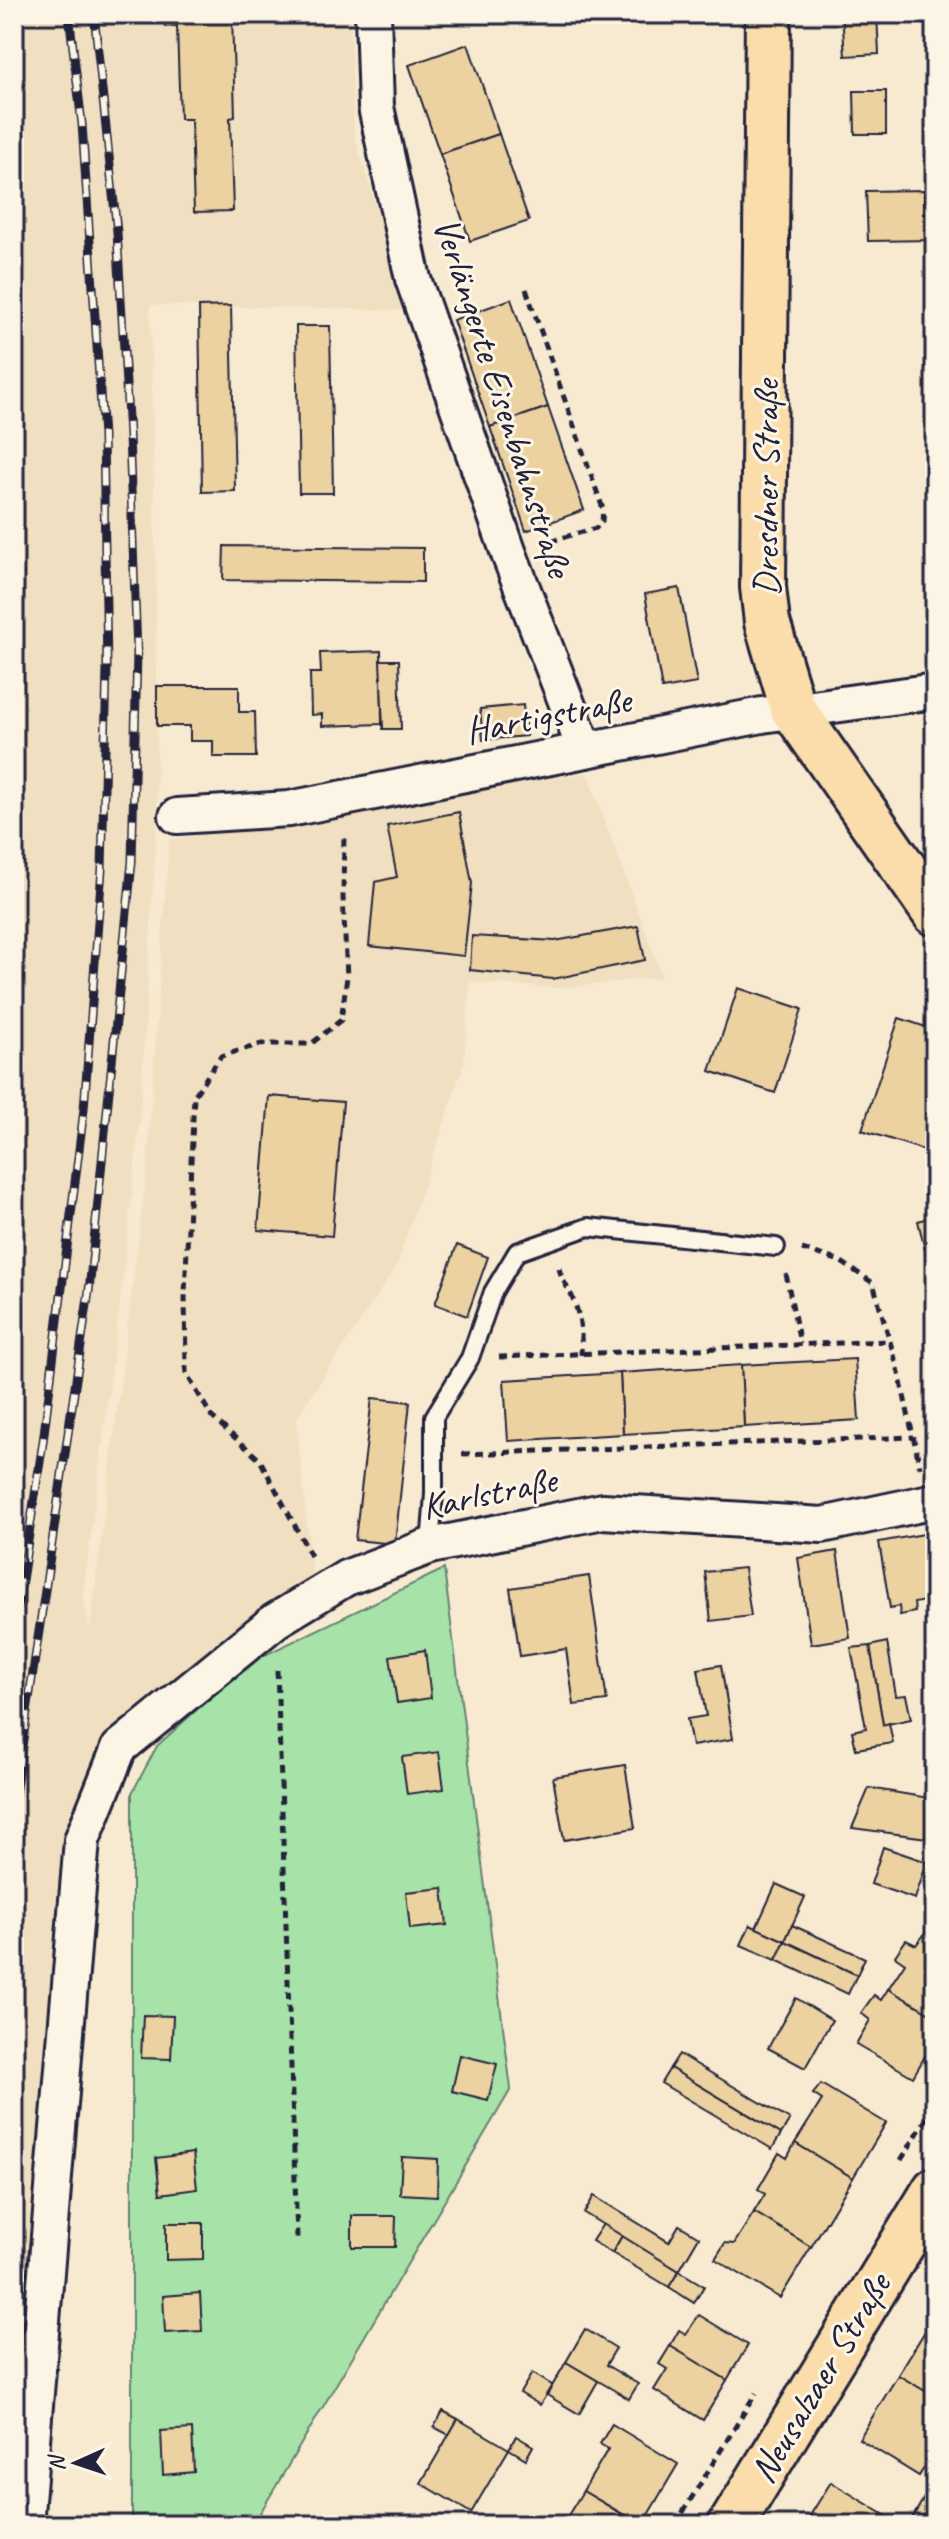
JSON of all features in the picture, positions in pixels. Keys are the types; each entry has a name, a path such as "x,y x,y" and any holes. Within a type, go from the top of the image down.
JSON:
{"main road":[{"name":"Dresdner Straße","path":"768,14 763,587 767,622 793,709 935,913"},
{"name":"Neusalzaer Straße","path":"731,2525 935,2190"}],"street":[{"name":"Verlängerte Eisenbahnstraße","path":"373,14 376,107 413,279 509,554 585,750"},
{"name":"Hartigstraße","path":"177,816 289,809 793,709 935,691"},
{"name":"Karlstraße","path":"25,2525 82,1840 119,1748 275,1621 346,1578 430,1546 603,1511 822,1525 931,1501"}],"lane":[{"path":"430,1546 434,1417 470,1358 493,1292 517,1252 588,1227 776,1247"}],"path":[{"path":"509,554 596,528 602,521 603,509 526,289"},
{"path":"330,1588 260,1460 212,1417 186,1373 185,1293 194,1096 221,1056 262,1044 311,1044 341,1020 347,977 343,897 345,798"},
{"path":"553,1238 561,1279 575,1302 582,1337 581,1355"},
{"path":"800,1344 786,1272 776,1247 800,1249 840,1261 873,1283 931,1501"},
{"path":"470,1358 889,1341"},
{"path":"432,1455 913,1437"},
{"path":"275,1621 297,2238"}],"shaded area":[{"path":"14,14 350,14 354,135 408,310 150,305 157,818 140,1118 83,1596 90,1628 147,1169 169,840 587,773 662,977 558,988 470,982 464,1063 397,1265 296,1418 313,1584 113,1736 69,1832 14,2510"}],"green space":[{"path":"444,1569 511,2089 253,2525 132,2525 132,1793 157,1746 248,1663"}],"building":[{"path":"164,14 232,14 235,117 230,118 233,211 194,212 191,119 180,119 177,26 165,27"},
{"path":"842,14 877,14 879,54 845,56"},
{"path":"468,44 499,134 440,154 409,65"},
{"path":"854,91 886,91 886,134 855,134"},
{"path":"499,134 529,221 470,241 440,154"},
{"path":"924,190 924,214 931,214 933,240 868,241 866,191"},
{"path":"511,299 548,407 490,427 453,320"},
{"path":"231,306 235,491 202,492 199,307"},
{"path":"296,326 330,326 333,493 299,493"},
{"path":"548,407 584,510 526,531 490,427"},
{"path":"224,546 423,548 423,582 223,580"},
{"path":"679,588 697,683 662,689 645,594"},
{"path":"381,651 382,724 322,726 322,714 311,715 310,673 321,673 320,653"},
{"path":"380,660 399,660 401,729 383,729"},
{"path":"157,686 239,686 239,712 255,712 256,757 213,757 213,741 190,741 190,726 157,726"},
{"path":"523,705 526,736 483,740 480,709"},
{"path":"459,812 472,883 464,956 369,946 375,882 397,877 387,826"},
{"path":"638,926 645,960 553,979 470,970 472,936 555,941"},
{"path":"738,988 802,1009 775,1093 710,1071"},
{"path":"899,1018 935,1030 935,1112 923,1150 862,1130"},
{"path":"269,1096 343,1102 332,1236 258,1230"},
{"path":"935,1216 935,1292 918,1221"},
{"path":"457,1245 488,1257 467,1316 435,1304"},
{"path":"855,1359 859,1420 744,1427 741,1365"},
{"path":"741,1365 744,1427 623,1434 620,1373"},
{"path":"620,1373 623,1434 508,1441 504,1380"},
{"path":"372,1398 410,1402 395,1544 355,1540"},
{"path":"935,1532 935,1599 914,1603 915,1612 900,1615 899,1606 890,1608 879,1542"},
{"path":"837,1551 850,1638 811,1644 798,1558"},
{"path":"744,1568 751,1616 711,1621 705,1572"},
{"path":"589,1576 607,1701 574,1705 566,1649 520,1656 510,1588"},
{"path":"887,1642 896,1696 906,1695 911,1719 883,1725 870,1646"},
{"path":"870,1646 883,1725 889,1723 893,1743 856,1749 852,1731 866,1728 851,1648"},
{"path":"425,1650 431,1698 397,1703 390,1656"},
{"path":"721,1665 733,1739 692,1746 687,1719 706,1716 698,1669"},
{"path":"439,1752 444,1789 407,1794 402,1757"},
{"path":"625,1765 635,1828 564,1840 553,1777"},
{"path":"869,1788 935,1799 935,1839 852,1828"},
{"path":"883,1847 927,1862 915,1899 871,1884"},
{"path":"776,1884 805,1897 785,1941 756,1928"},
{"path":"443,1888 447,1925 410,1929 406,1892"},
{"path":"750,1925 785,1941 776,1960 741,1945"},
{"path":"792,1925 865,1958 857,1975 785,1941"},
{"path":"927,1931 935,1936 935,2016 888,1989 905,1963 895,1956 906,1940 916,1945"},
{"path":"785,1941 857,1975 848,1994 776,1960"},
{"path":"888,1989 935,2016 935,2039 913,2077 856,2044 870,2020 861,2013 874,1995 881,2000"},
{"path":"796,1998 832,2020 805,2068 768,2048"},
{"path":"143,2015 173,2016 171,2059 141,2058"},
{"path":"679,2054 790,2120 781,2134 670,2068"},
{"path":"460,2055 497,2064 488,2100 452,2091"},
{"path":"670,2068 781,2134 772,2149 661,2083"},
{"path":"821,2084 886,2123 853,2178 795,2143 822,2100 813,2094"},
{"path":"795,2143 853,2178 811,2247 754,2212 765,2194 758,2189 779,2153 787,2158"},
{"path":"193,2153 197,2189 160,2194 156,2158"},
{"path":"402,2157 438,2159 437,2196 400,2194"},
{"path":"594,2196 669,2242 679,2225 699,2237 679,2271 584,2213"},
{"path":"754,2212 811,2247 780,2298 715,2259 725,2243 734,2244"},
{"path":"352,2216 396,2216 395,2247 352,2247"},
{"path":"166,2223 203,2223 203,2259 166,2260"},
{"path":"603,2224 622,2236 612,2253 592,2241"},
{"path":"622,2236 679,2271 669,2287 612,2253"},
{"path":"679,2271 704,2286 694,2303 669,2287"},
{"path":"200,2293 202,2331 165,2333 163,2296"},
{"path":"699,2315 748,2345 727,2380 670,2346 679,2330 686,2334"},
{"path":"935,2315 935,2397 898,2375"},
{"path":"585,2329 616,2348 606,2365 638,2384 629,2399 566,2362"},
{"path":"670,2346 727,2380 703,2420 654,2390 667,2369 659,2364"},
{"path":"566,2362 598,2381 579,2414 547,2395"},
{"path":"532,2373 552,2385 540,2405 520,2393"},
{"path":"898,2375 935,2397 935,2450 919,2476 859,2439"},
{"path":"443,2411 458,2419 449,2435 434,2427"},
{"path":"458,2419 509,2449 471,2513 421,2483"},
{"path":"612,2424 678,2464 642,2525 583,2491 608,2449 600,2444"},
{"path":"192,2429 194,2472 163,2475 161,2431"},
{"path":"516,2436 533,2446 526,2459 509,2449"},
{"path":"935,2479 935,2525 920,2525 911,2520"},
{"path":"831,2482 893,2520 890,2525 804,2525"},
{"path":"583,2491 640,2525 562,2525"}],"railway":[{"path":"14,1633 43,1442 84,1109 102,869 107,667 103,436 82,124 69,14"},
{"path":"14,1801 89,1291 132,862 137,652 129,435 117,232 94,14"}]}
